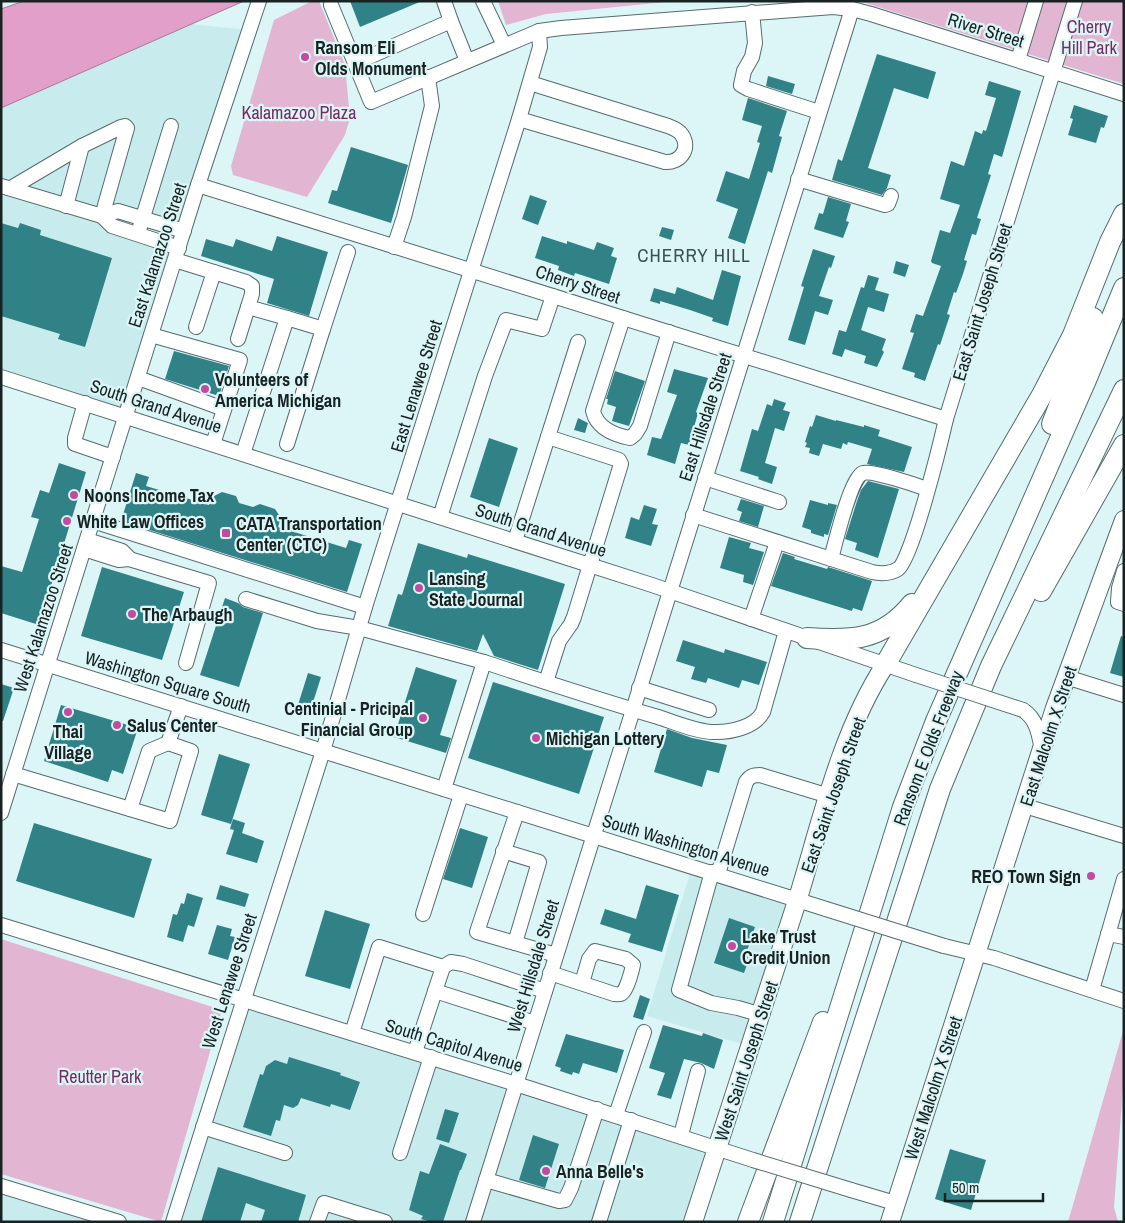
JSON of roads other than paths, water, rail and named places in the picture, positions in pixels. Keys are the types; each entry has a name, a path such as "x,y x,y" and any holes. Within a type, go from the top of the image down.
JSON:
{"highway":[{"path":"881,671 1032,414 1078,322 1110,242 1124,214"},
{"path":"972,639 988,584 1077,362 1107,282 1124,229"},
{"name":"Ransom E Olds Freeway","path":"773,1222 904,807 925,749 1086,380 1124,288"},
{"name":"Ransom E Olds Freeway","path":"800,1222 940,789 991,666 1124,390"},
{"path":"940,789 977,720 1044,584 1124,445"},
{"path":"807,638 842,640 859,638 877,633 893,624 916,600 965,526"},
{"path":"748,1222 904,807"},
{"path":"813,1222 845,1112 870,1004"}],"main road":[{"name":"East Malcolm X Street","path":"976,954 1066,677 1118,568 1124,520"},
{"name":"East Saint Joseph Street","path":"797,899 846,745 881,671"},
{"name":"West Saint Joseph Street","path":"693,1222 762,1015 797,899"},
{"name":"West Malcolm X Street","path":"890,1222 976,954"}],"street":[{"name":"East Kalamazoo Street","path":"93,521 198,185 259,1"},
{"path":"444,1 467,61"},
{"path":"483,1 504,45"},
{"path":"1018,60 1036,1"},
{"name":"East Saint Joseph Street","path":"693,515 883,574 899,569 906,560 915,534 946,419 1075,1"},
{"path":"331,5 354,62 451,20"},
{"name":"River Street","path":"354,62 371,102 539,31 752,12 833,7 852,9 1124,94"},
{"name":"East Hillsdale Street","path":"593,836 693,515 745,356 798,179 852,9"},
{"path":"752,12 754,50 740,85 819,112"},
{"name":"East Lenawee Street","path":"323,751 359,628 530,82 540,47 539,31"},
{"path":"394,247 404,217 432,106 428,77"},
{"path":"518,118 665,162 676,161 681,158 684,152 685,142 682,134 668,126 530,82"},
{"path":"6,187 82,146 125,126 127,128 102,216"},
{"path":"137,234 171,126"},
{"path":"66,206 82,146"},
{"path":"798,179 885,205 888,204 891,196"},
{"name":"Cherry Street","path":"198,185 946,419"},
{"path":"6,187 102,216 112,226 137,234 214,272 246,282 252,286 252,294 238,339"},
{"path":"102,216 118,211 184,231"},
{"path":"288,444 348,252"},
{"path":"196,327 214,272"},
{"path":"440,517 485,376 506,320 542,330 553,296"},
{"path":"248,307 323,329"},
{"path":"243,454 287,318"},
{"path":"623,318 594,411 595,418 602,427 618,436 630,438 640,426 669,332"},
{"path":"151,334 240,360 213,444"},
{"path":"515,541 578,342"},
{"name":"South Grand Avenue","path":"1,377 399,503 670,592 858,656 881,671 916,675 1023,710 1035,723 1040,736 1042,751"},
{"path":"138,378 224,409"},
{"path":"85,403 75,444 113,457"},
{"path":"546,682 559,640 574,617 620,464 619,460 548,437"},
{"path":"831,559 852,488 863,473 873,473 927,488"},
{"path":"705,478 779,502"},
{"path":"93,521 366,607"},
{"name":"West Kalamazoo Street","path":"1,813 93,521"},
{"path":"751,620 777,542"},
{"path":"86,544 122,551 130,559 209,583 186,663"},
{"path":"1118,568 1118,602 1124,604"},
{"path":"246,599 317,621 359,628 484,662 632,710 709,732 724,731 753,723 759,719 763,712 786,631"},
{"name":"Washington Square South","path":"1,650 323,751"},
{"path":"444,789 484,662"},
{"path":"1066,677 1124,695"},
{"path":"639,688 709,710"},
{"path":"168,743 181,706"},
{"path":"13,774 170,821 191,751 168,743 148,751 130,809"},
{"name":"South Washington Avenue","path":"323,751 944,946 994,958 1124,1001"},
{"name":"West Lenawee Street","path":"173,1222 242,1000 323,751"},
{"path":"762,1015 712,1003 679,990 715,873 748,778 760,774 829,796"},
{"path":"423,914 462,795"},
{"path":"1025,806 1124,836"},
{"path":"517,812 477,932 556,955"},
{"name":"West Hillsdale Street","path":"473,1222 593,836"},
{"path":"503,851 539,862 515,943"},
{"path":"1092,990 1124,879"},
{"name":"South Capitol Avenue","path":"1,925 895,1203"},
{"path":"1108,934 1124,937"},
{"path":"352,1033 379,947 443,967"},
{"path":"550,973 614,994 623,993 626,989 633,964 626,959 595,951 590,959 582,983"},
{"path":"414,1052 443,967 451,962 463,964 545,991"},
{"path":"435,991 535,1023"},
{"path":"616,1115 644,1032"},
{"path":"400,1153 430,1057"},
{"path":"681,1135 698,1071"},
{"path":"486,1180 559,1201 565,1200 571,1188 597,1109"},
{"path":"599,1222 631,1120"},
{"path":"202,1127 285,1153"},
{"path":"1,1186 85,1217 119,1222"},
{"path":"317,1222 324,1202 385,1222"}],"place":[{"name":"Ransom Eli Olds Monument","path":"305,57"},
{"name":"Volunteers of America Michigan","path":"205,389"},
{"name":"Noons Income Tax","path":"74,495"},
{"name":"White Law Offices","path":"67,521"},
{"name":"CATA Transportation Center (CTC)","path":"226,533"},
{"name":"Lansing State Journal","path":"419,588"},
{"name":"The Arbaugh","path":"132,614"},
{"name":"Thai Village","path":"68,712"},
{"name":"Centinial - Pricipal Financial Group","path":"423,718"},
{"name":"Salus Center","path":"117,725"},
{"name":"Michigan Lottery","path":"536,738"},
{"name":"REO Town Sign","path":"1091,876"},
{"name":"Lake Trust Credit Union","path":"732,946"},
{"name":"Anna Belle's","path":"546,1171"}],"district":[{"name":"CHERRY HILL","path":"694,255"}],"park label":[{"name":"Cherry Hill Park","path":"1089,36"},
{"name":"Kalamazoo Plaza","path":"299,112"},
{"name":"Reutter Park","path":"100,1076"}]}
